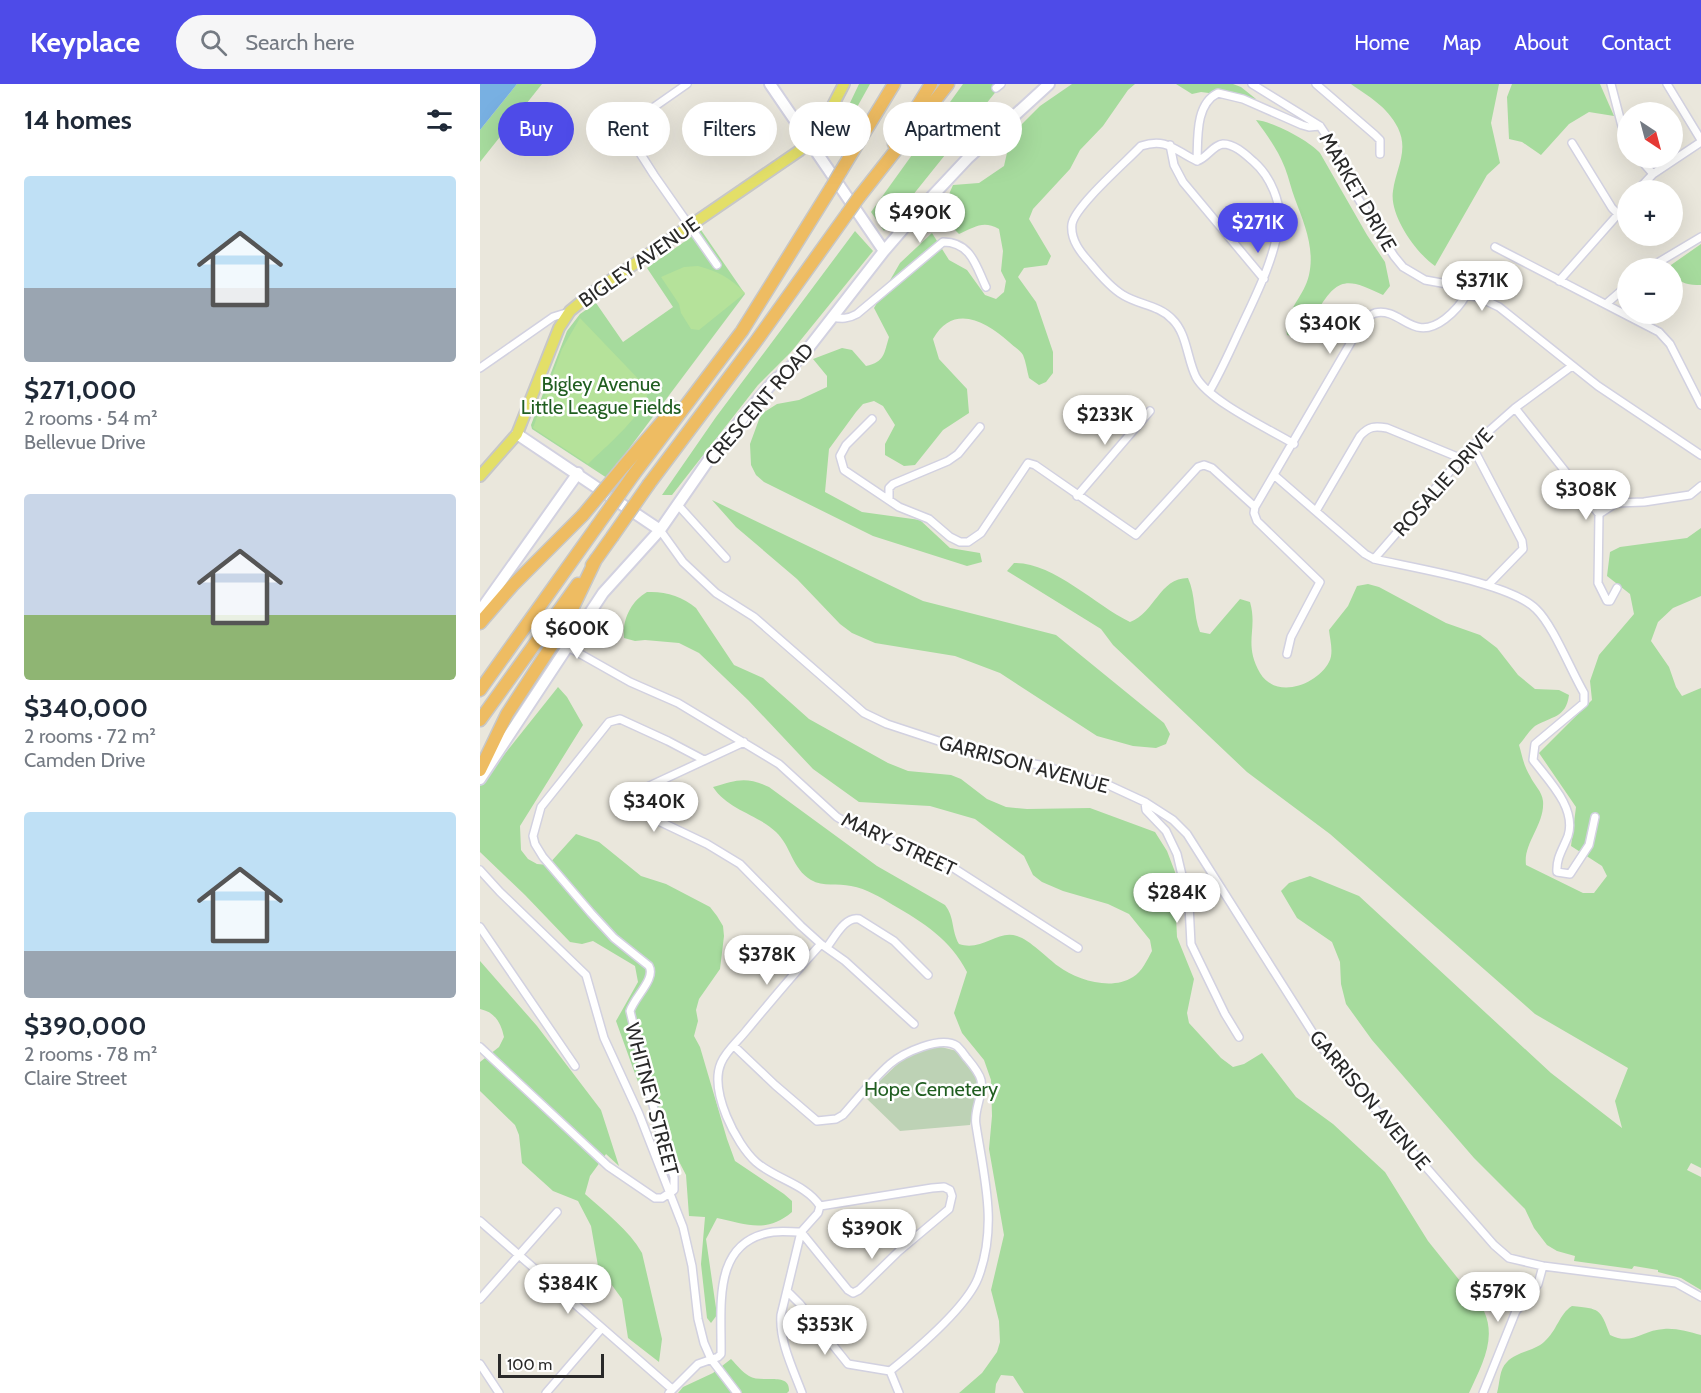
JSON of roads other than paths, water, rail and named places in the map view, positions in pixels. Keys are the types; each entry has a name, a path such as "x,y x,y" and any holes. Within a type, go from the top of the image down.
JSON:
{"highway":[{"path":"871,117 886,84"},
{"path":"871,120 894,84"},
{"path":"870,183 931,84"},
{"path":"480,720 859,197 948,84"},
{"path":"480,623 512,586 629,470 742,331 850,156"},
{"path":"480,690 597,526 629,470"},
{"path":"480,770 507,714 563,628 596,559"}],"main road":[{"name":"BIGLEY AVENUE","path":"835,102 844,84"},
{"name":"BIGLEY AVENUE","path":"480,476 517,434 559,328 570,311 592,293 790,156"}],"street":[{"path":"687,84 624,128 717,265"},
{"path":"770,84 789,112"},
{"name":"CRESCENT ROAD","path":"480,779 603,593 660,530 712,455 773,382 810,346 884,250 968,158 1049,84"},
{"name":"MARKET DRIVE","path":"1252,84 1320,126 1340,156 1356,195 1403,267 1425,280 1458,286 1466,295 1484,299 1499,307 1598,386 1701,454"},
{"path":"1317,84 1380,140 1380,154"},
{"path":"1611,84 1617,107"},
{"path":"1647,180 1701,141 1667,84"},
{"path":"1197,160 1202,107 1207,99 1218,93 1243,99 1302,125 1320,126"},
{"path":"1209,393 1264,279 1280,222 1275,195 1269,179 1260,168 1233,146 1224,144 1203,159 1197,160 1185,156 1170,145 1150,143 1141,146 1083,205 1072,224 1074,239 1079,250 1116,291 1125,297 1166,313 1174,320 1197,379 1209,393 1293,444"},
{"path":"1572,143 1617,213"},
{"path":"1170,145 1174,165 1183,182 1264,279"},
{"path":"820,156 884,250"},
{"path":"1648,168 1653,174"},
{"path":"1559,281 1617,215"},
{"path":"1666,258 1701,237"},
{"path":"832,317 851,318 857,314 943,242 953,242 962,246 969,254 987,287"},
{"path":"1495,247 1659,332 1666,339 1701,405"},
{"path":"1606,304 1617,294"},
{"path":"1287,654 1291,637 1320,582 1257,521 1254,513 1255,507 1361,325 1369,316 1376,313 1388,314 1416,327 1426,329 1441,322 1458,308 1466,295"},
{"path":"480,368 554,317 570,311"},
{"name":"ROSALIE DRIVE","path":"1374,559 1472,446 1515,408 1572,366"},
{"path":"1515,408 1599,514 1598,583 1607,601 1610,601 1617,588"},
{"path":"1077,496 1150,411"},
{"path":"872,419 846,445 840,456 844,470 899,507 929,519 950,537 960,542 968,542 981,533 1028,463 1035,465 1136,535 1198,467 1204,465 1212,468 1255,507"},
{"path":"1316,511 1360,436 1374,426 1387,428 1460,458"},
{"path":"889,499 889,488 893,484 948,462 958,454 980,427"},
{"path":"517,434 660,530"},
{"path":"1472,446 1522,541 1523,549 1488,585"},
{"path":"480,611 578,473"},
{"path":"1274,475 1365,554 1374,559 1488,585 1508,592 1536,608 1546,622 1584,693 1584,702 1535,744 1533,760 1569,814 1569,832 1557,860 1557,872 1570,874 1589,845 1594,817"},
{"path":"1599,514 1616,503 1644,502 1690,495 1701,486"},
{"path":"678,505 726,558"},
{"name":"GARRISON AVENUE","path":"660,530 683,562 716,593 754,617 864,713 887,724 978,753 1041,765 1104,783 1145,802 1173,820 1186,834 1323,1049 1494,1245 1509,1258 1543,1266 1676,1283 1701,1297"},
{"name":"MARY STREET","path":"568,647 630,682 678,703 744,742 778,764 837,817 852,826 941,860 1078,948"},
{"name":"WHITNEY STREET","path":"480,1047 608,1166 655,1198 662,1198 674,1190 674,1177 662,1142 630,1011 633,1001 651,978 652,972 649,966 614,938 591,913 543,857 533,836 544,802 567,777 609,722 614,719 620,719 704,760"},
{"path":"744,742 630,795 626,798 627,806 707,844 740,864 824,945 914,1024"},
{"path":"1145,802 1146,810 1166,831 1177,854 1189,905 1191,944 1225,1014 1239,1036"},
{"path":"480,870 586,975 604,1038 639,1114 679,1214 688,1244 698,1319 704,1343 711,1359 737,1393"},
{"path":"820,1206 809,1194 756,1162 743,1147 726,1116 718,1081 722,1061 786,983 848,920 859,919 894,941 928,975"},
{"path":"480,927 575,1066"},
{"path":"734,1046 782,1092 817,1121 836,1119 843,1115 891,1063 906,1053 930,1045 947,1042 957,1046 981,1078 981,1092 975,1121 989,1202 989,1235 977,1280 953,1313 890,1371"},
{"path":"801,1232 848,1290 853,1293 859,1290 898,1251 949,1209 952,1196 950,1190 944,1187 820,1206"},
{"path":"802,1393 780,1326 801,1232 818,1213 820,1206"},
{"path":"480,1299 557,1212"},
{"path":"480,1221 670,1391 698,1364 721,1354 723,1282 732,1255 742,1245 773,1232 801,1232"},
{"path":"1483,1393 1516,1311 1538,1284 1543,1266"},
{"path":"787,1291 808,1313 848,1364 890,1371"},
{"path":"546,1393 602,1328"},
{"path":"480,1364 499,1393"},
{"path":"890,1371 899,1393"}],"water":[{"path":"480,84 517,84 503,102 498,102 498,108 480,130"}],"park label":[{"name":"Bigley Avenue Little League Fields","path":"601,396"},
{"name":"Hope Cemetery","path":"931,1089"}]}
